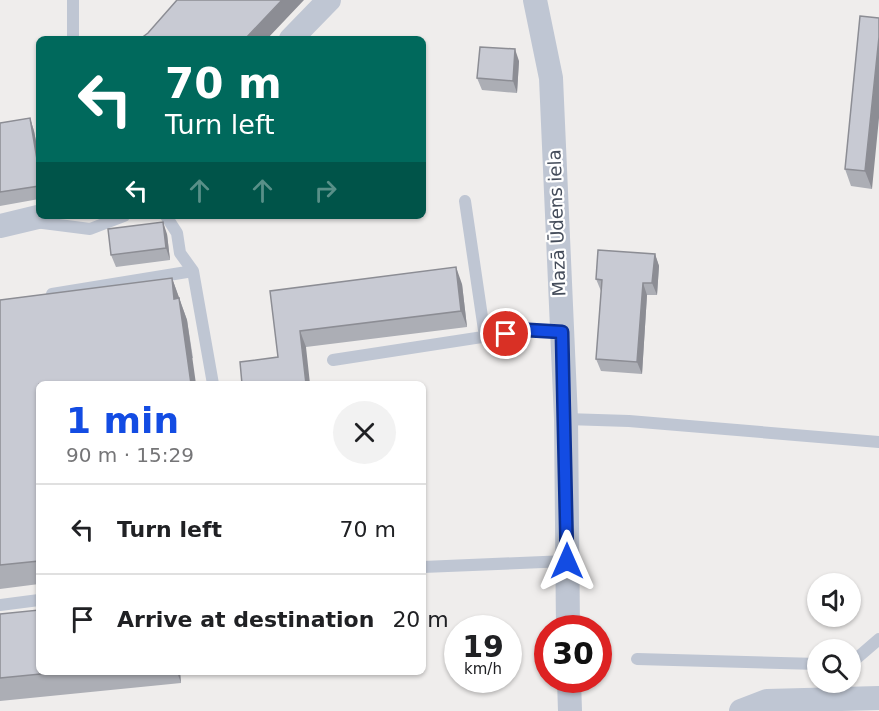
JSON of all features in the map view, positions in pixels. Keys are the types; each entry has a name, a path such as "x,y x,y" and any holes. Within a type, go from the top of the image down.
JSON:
{"street":[{"path":"294,36 328,0"},
{"name":"Mazā Ūdens iela","path":"535,0 551,78 566,419 568,615"},
{"path":"0,226 34,219"},
{"path":"569,693 570,711"},
{"path":"741,711 767,701 879,698"}],"lane":[{"path":"73,0 73,36"},
{"path":"465,201 485,337"},
{"path":"34,219 90,229 116,219"},
{"path":"168,219 177,233 180,253 193,271 212,381"},
{"path":"34,297 193,271"},
{"path":"333,360 528,330 562,332"},
{"path":"566,419 629,421 879,442"},
{"path":"426,567 567,561"},
{"path":"0,605 36,600"},
{"path":"861,655 879,639"},
{"path":"637,659 807,664"}],"building":[{"path":"177,0 282,0 248,36 144,36"},
{"path":"860,16 879,18 865,171 845,169"},
{"path":"480,47 515,49 513,81 477,78"},
{"path":"30,118 36,153 36,186 0,192 0,123"},
{"path":"163,222 166,248 111,255 108,229"},
{"path":"598,250 655,254 652,283 643,283 637,362 596,359 602,280 596,279"},
{"path":"456,267 461,311 300,331 306,381 242,381 240,362 278,357 270,291"},
{"path":"172,278 174,299 179,298 191,381 36,381 36,561 0,565 0,300"},
{"path":"36,610 36,674 0,678 0,614"}],"route":[{"path":"506,334 528,330 562,332 566,419 567,561"}]}
